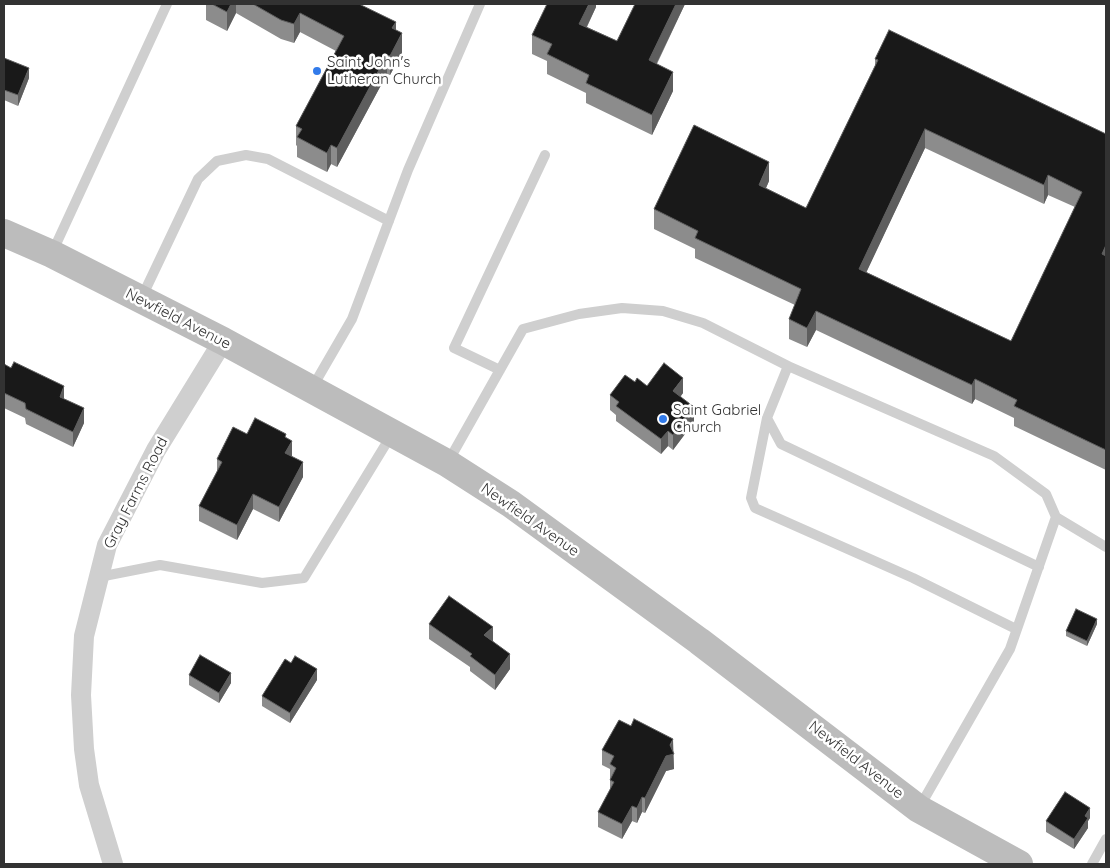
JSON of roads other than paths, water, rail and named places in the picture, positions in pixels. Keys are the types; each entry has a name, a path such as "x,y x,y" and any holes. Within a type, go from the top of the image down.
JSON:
{"main road":[{"name":"Newfield Avenue","path":"4,233 52,254 222,341 312,388 447,463 511,504 700,641 919,809 1019,864"}],"street":[{"name":"Gray Farms Road","path":"113,864 89,785 81,695 84,636 107,545 156,450 222,341"}],"lane":[{"path":"52,254 167,4"},
{"path":"312,388 352,319 408,170 480,4"},
{"path":"141,299 198,179 216,161 246,155 268,159 389,221"},
{"path":"500,370 454,348 545,155"},
{"path":"447,463 523,328 579,314 622,308 663,311 703,323 788,366 994,456 1046,494 1056,517 1106,547"},
{"path":"788,366 766,418 751,498 755,508 913,578 1016,629"},
{"path":"766,418 781,444 1039,567"},
{"path":"100,577 160,565 262,583 304,578 393,433"},
{"path":"919,809 1010,649 1056,517"},
{"path":"1092,864 1106,839"}],"place":[{"name":"Saint John's Lutheran Church","path":"317,71"},
{"name":"Saint Gabriel Church","path":"663,419"}]}
